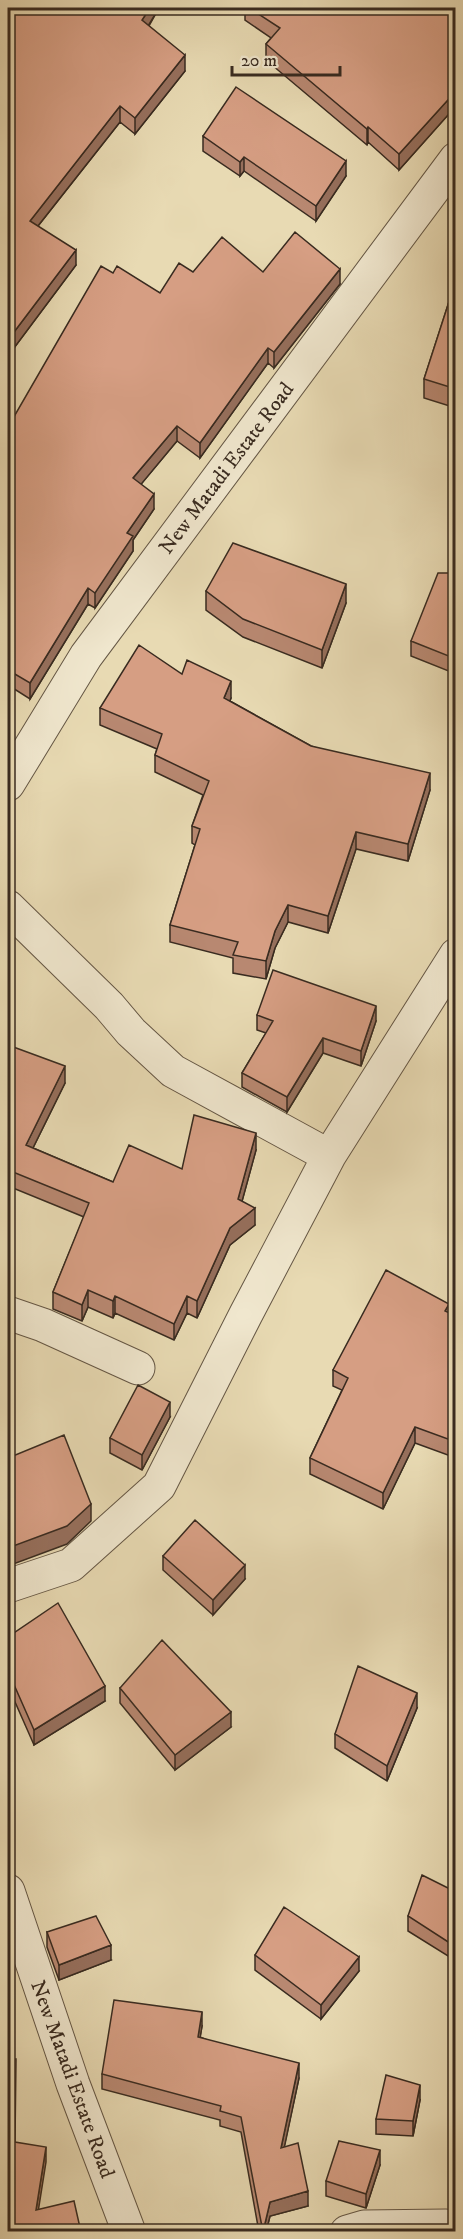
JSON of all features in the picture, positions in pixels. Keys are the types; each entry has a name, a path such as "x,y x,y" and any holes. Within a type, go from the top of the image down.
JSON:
{"street":[{"name":"New Matadi Estate Road","path":"8,784 86,656 456,159"},
{"path":"8,907 109,1006 131,1032 173,1071 329,1156"},
{"path":"8,1586 71,1565 159,1486 329,1156 456,956"},
{"path":"8,1312 43,1325 138,1368"},
{"name":"New Matadi Estate Road","path":"8,1892 73,2084 129,2232"},
{"path":"347,2232 364,2227 446,2226 456,2229"}],"building":[{"path":"8,8 150,8 142,20 185,55 135,118 120,106 30,221 76,250 8,340"},
{"path":"249,8 456,8 456,91 399,154 266,44 280,28"},
{"path":"236,87 346,161 316,206 244,157 240,162 203,136"},
{"path":"295,232 340,269 274,352 268,348 200,443 177,426 133,478 154,494 127,533 133,536 95,593 88,588 30,683 8,670 8,427 101,266 113,273 117,266 160,293 179,263 193,272 222,237 263,272"},
{"path":"456,280 456,389 424,379"},
{"path":"233,543 346,584 322,650 243,619 206,591"},
{"path":"438,573 450,573 456,576 456,659 411,641"},
{"path":"139,645 182,674 187,660 231,681 224,698 311,746 430,773 408,844 356,832 328,916 288,905 275,931 266,961 233,955 238,942 170,925 200,829 192,826 209,781 155,755 162,734 100,708"},
{"path":"273,970 376,1006 361,1051 323,1038 287,1097 242,1073 273,1021 257,1015"},
{"path":"8,1045 65,1066 26,1145 113,1182 129,1145 182,1169 194,1115 256,1133 238,1199 255,1208 230,1228 197,1301 187,1296 174,1324 115,1296 113,1301 88,1290 82,1305 53,1292 89,1203 8,1170"},
{"path":"386,1270 449,1304 445,1311 456,1316 456,1442 415,1427 383,1493 310,1458 348,1378 333,1370"},
{"path":"138,1385 170,1402 142,1455 110,1438"},
{"path":"64,1435 91,1504 67,1526 8,1548 8,1458"},
{"path":"195,1520 245,1565 213,1600 163,1556"},
{"path":"58,1603 105,1686 34,1730 8,1671 8,1637"},
{"path":"162,1640 231,1712 175,1755 120,1688"},
{"path":"358,1666 417,1693 387,1766 335,1734"},
{"path":"422,1875 456,1892 456,1947 408,1916"},
{"path":"284,1907 359,1957 321,2005 255,1955"},
{"path":"96,1916 111,1945 59,1965 47,1932"},
{"path":"114,2000 202,2012 198,2037 299,2063 281,2148 298,2143 308,2191 270,2202 263,2232 241,2117 220,2111 221,2106 102,2074"},
{"path":"8,2059 16,2059 15,2142 46,2147 36,2210 74,2201 81,2232 8,2232"},
{"path":"386,2075 420,2085 413,2121 376,2119"},
{"path":"339,2141 380,2150 366,2194 326,2181"}]}
